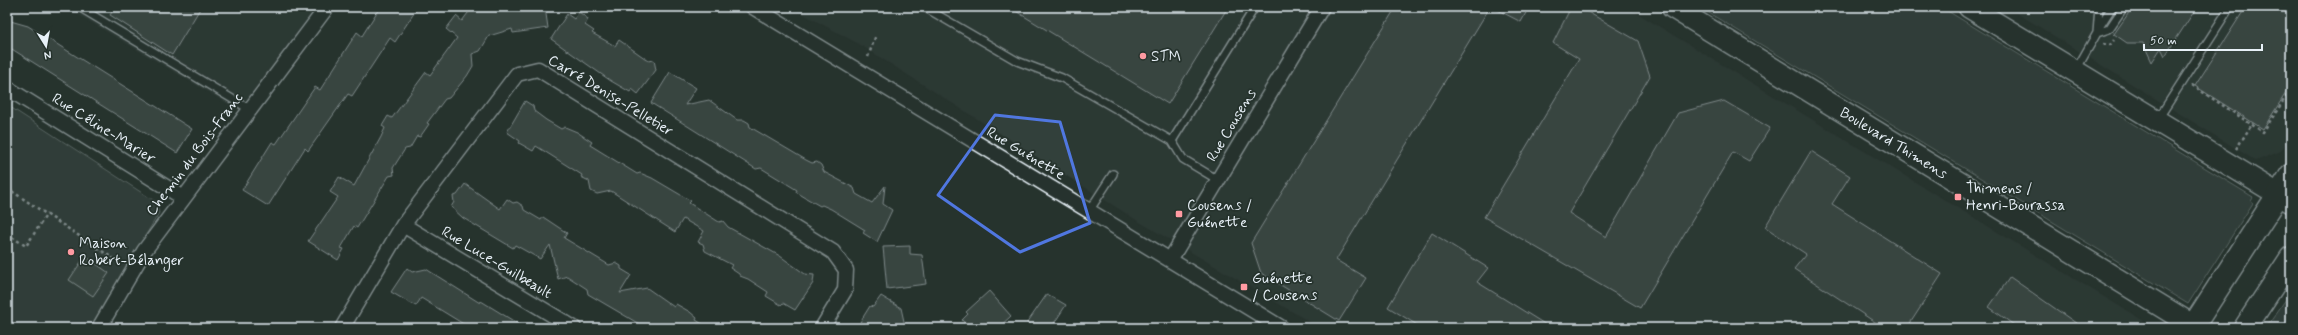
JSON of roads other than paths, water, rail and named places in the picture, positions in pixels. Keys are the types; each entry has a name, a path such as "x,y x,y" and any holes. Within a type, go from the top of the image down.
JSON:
{"main road":[{"path":"2194,327 2285,198 2291,175"},
{"path":"2245,328 2291,258"}],"street":[{"name":"Chemin du Bois-Franc","path":"100,328 144,251 182,198 327,7"},
{"name":"Rue Guénette","path":"753,7 1282,328"},
{"name":"Rue Cousens","path":"1170,260 1322,7"},
{"name":"Boulevard Thimens","path":"1672,7 2194,327"},
{"path":"1968,7 2285,198"},
{"name":"Carré Denise-Pelletier","path":"342,328 403,225 517,74 538,69 833,252 846,270 845,290 822,328"},
{"name":"Rue Céline-Marier","path":"7,88 182,198"},
{"name":"Rue Luce-Guilbeault","path":"403,225 574,328"}],"lane":[{"path":"79,7 249,109"},
{"path":"924,7 1017,61 1062,78 1172,141 1183,159 1218,180"},
{"path":"1172,141 1255,7"},
{"path":"2098,32 2099,7"},
{"path":"2075,72 2112,7"},
{"path":"2098,32 2109,29 2124,7"},
{"path":"2157,121 2230,7"},
{"path":"1089,211 1113,174"}],"place":[{"name":"STM","path":"1143,56"},
{"name":"Thimens / Henri-Bourassa","path":"1958,197"},
{"name":"Cousens / Guénette","path":"1179,214"},
{"name":"Maison Robert-Bélanger","path":"71,252"},
{"name":"Guénette / Cousens","path":"1244,287"}]}
